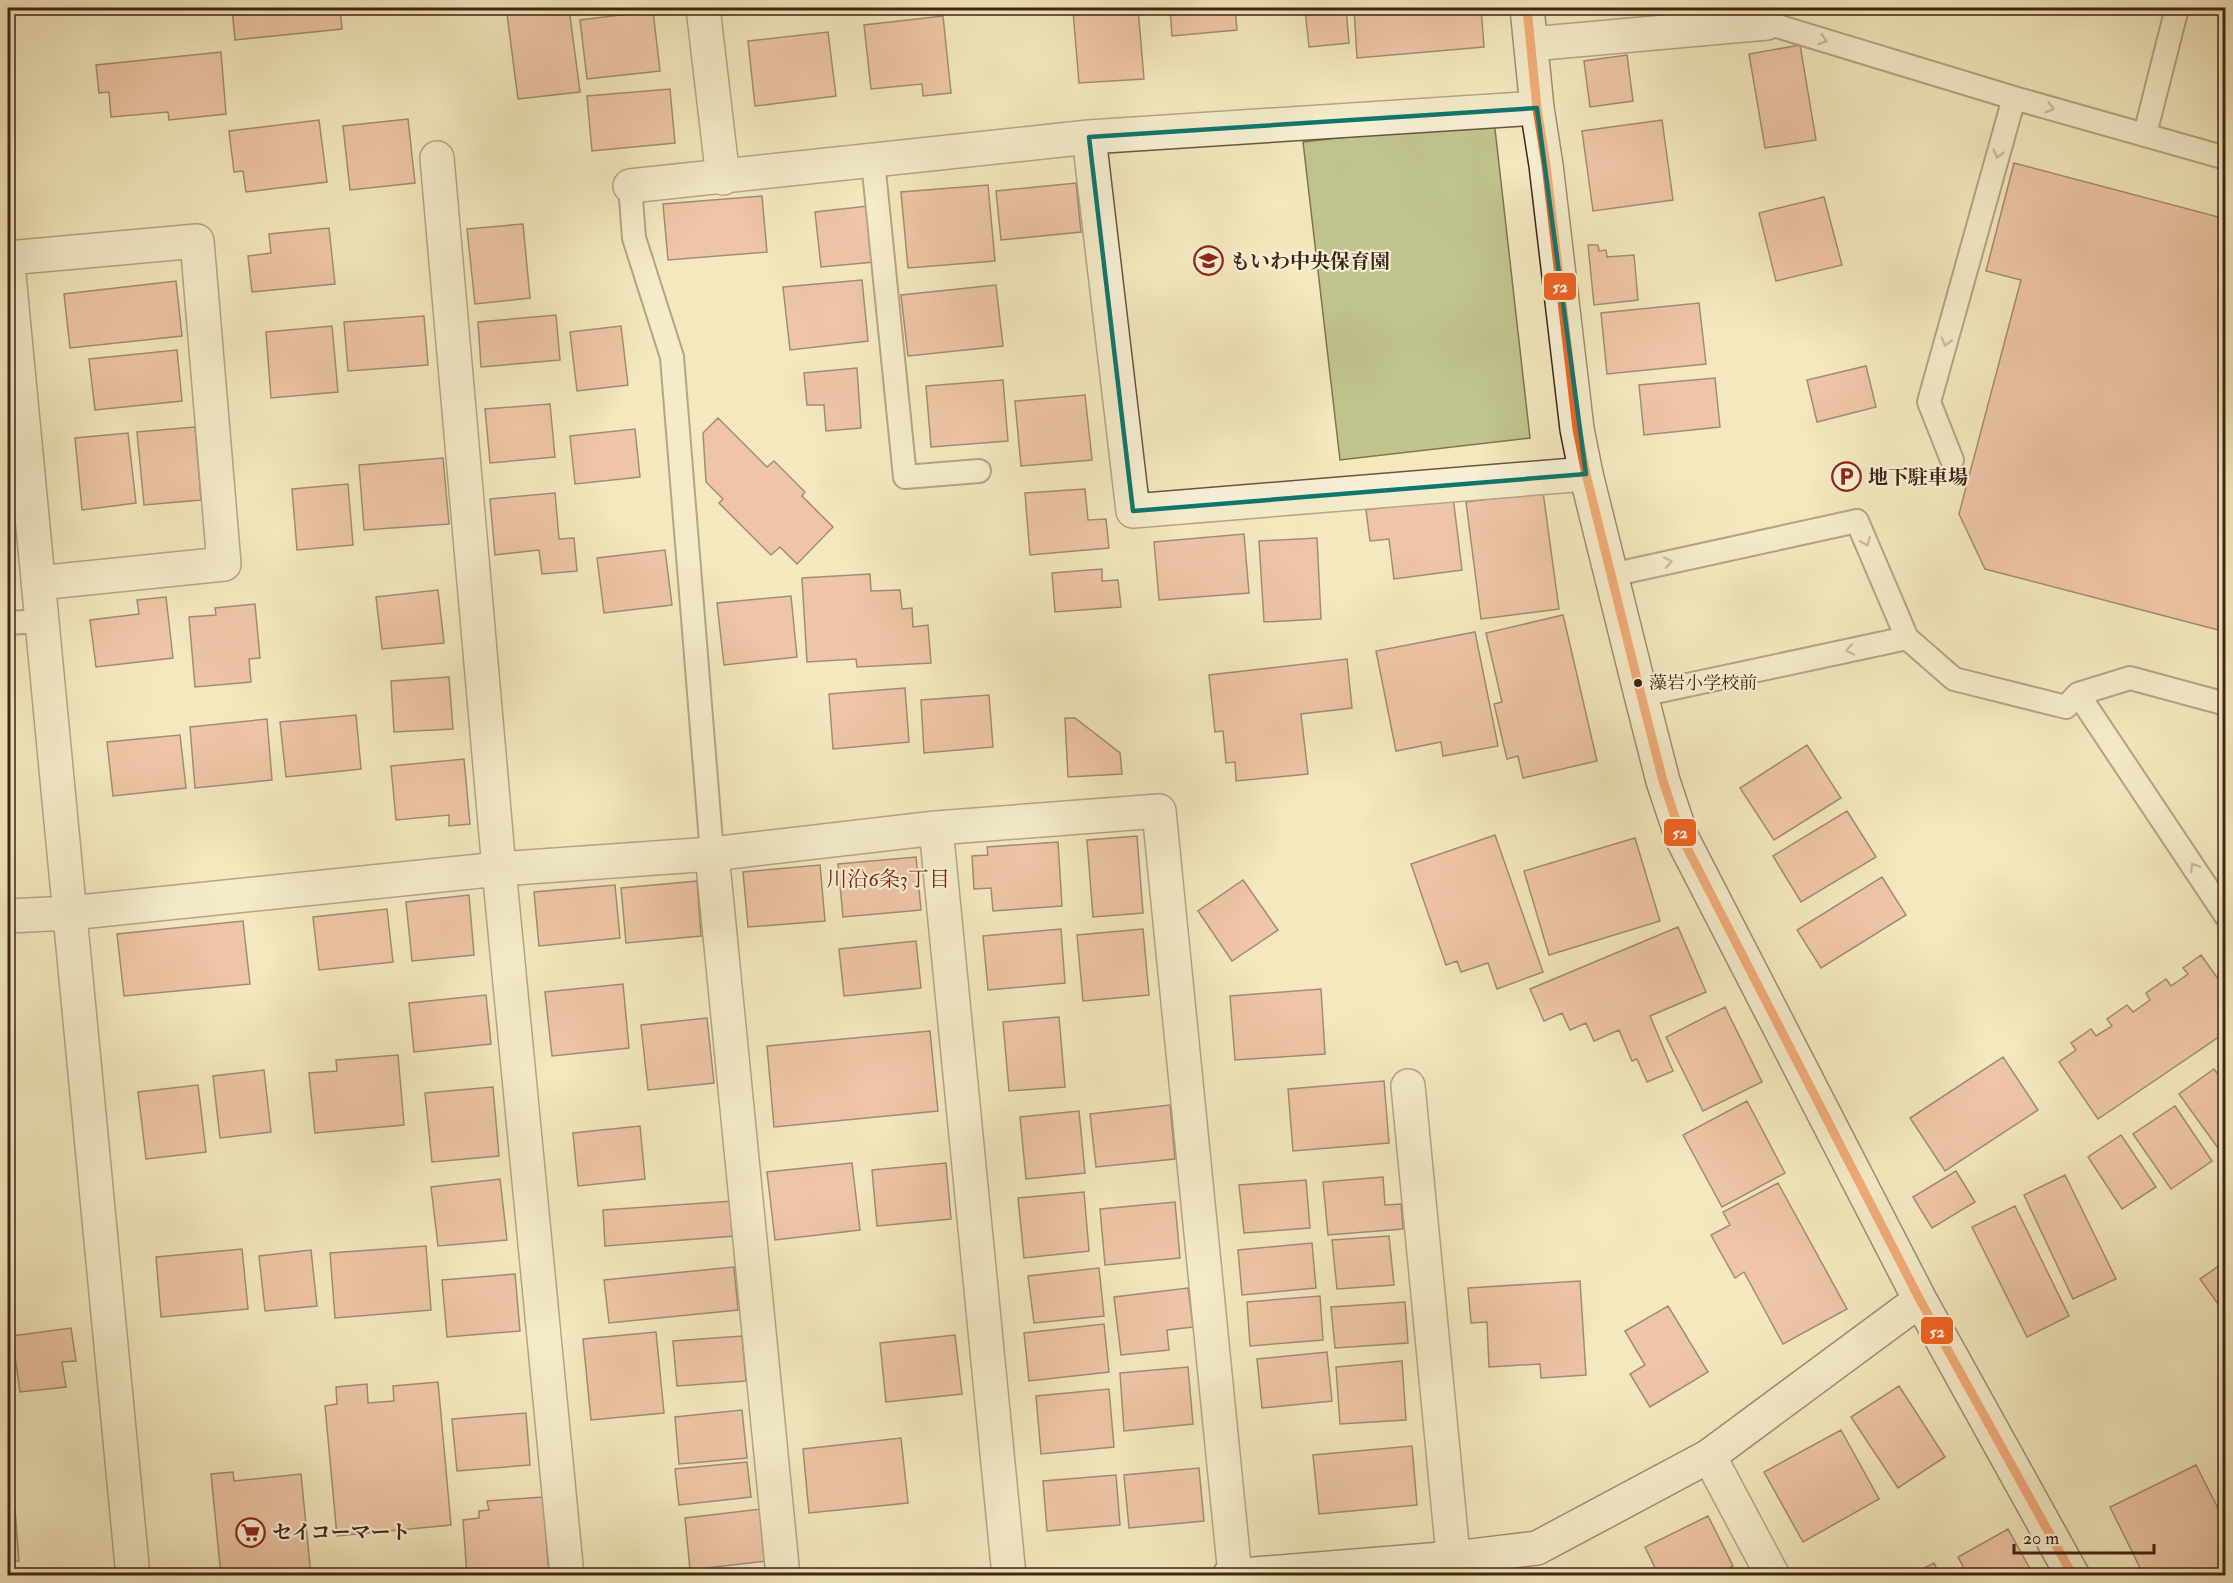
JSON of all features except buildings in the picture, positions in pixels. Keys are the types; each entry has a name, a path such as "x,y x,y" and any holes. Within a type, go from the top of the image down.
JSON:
{"street":[{"path":"703,8 723,178"},
{"path":"1527,8 1537,108 1546,165 1577,429 1586,474 1663,781 1682,838 1920,1300 2073,1575"},
{"path":"1531,44 1765,15"},
{"path":"630,186 723,178 1089,137 1537,108"},
{"path":"1089,137 1133,511 1586,474"},
{"path":"437,158 499,869 567,1575"},
{"path":"8,258 197,241 224,564 38,582"},
{"path":"8,265 17,468 38,582 133,1575"},
{"path":"8,916 69,913 499,869 712,854 936,828 1160,811 1235,1575"},
{"path":"936,828 1009,1575"},
{"path":"712,854 783,1575"},
{"path":"1408,1086 1455,1567"},
{"path":"1229,1575 1455,1567 1537,1548 1709,1456 1920,1300"},
{"path":"1709,1456 1773,1575"}],"lane":[{"path":"2145,134 2177,8"},
{"path":"1765,15 2014,98 2226,158"},
{"path":"1953,460 1929,402 2014,98"},
{"path":"873,161 905,477 979,471"},
{"path":"630,186 634,238 672,357 712,854"},
{"path":"1611,575 1857,521 1907,638 1954,679 2072,701 2130,678 2226,704"},
{"path":"8,623 42,621"},
{"path":"1641,695 1907,638"},
{"path":"2072,701 2153,804 2226,916"}],"highlighted area":[{"path":"1537,108 1586,474 1133,511 1089,137"}],"green space":[{"path":"1494,120 1530,438 1340,460 1303,142"}],"transit line":[{"name":"52","path":"1527,8 1537,108 1546,165 1577,429 1586,474 1663,781 1682,838 1920,1300 2073,1576"}],"place":[{"name":"もいわ中央保育園","path":"1209,261"},
{"name":"地下駐車場","path":"1847,477"},
{"name":"藻岩小学校前","path":"1638,683"},
{"name":"セイコーマート","path":"251,1532"}],"district":[{"name":"川沿6条3丁目","path":"888,879"}]}
